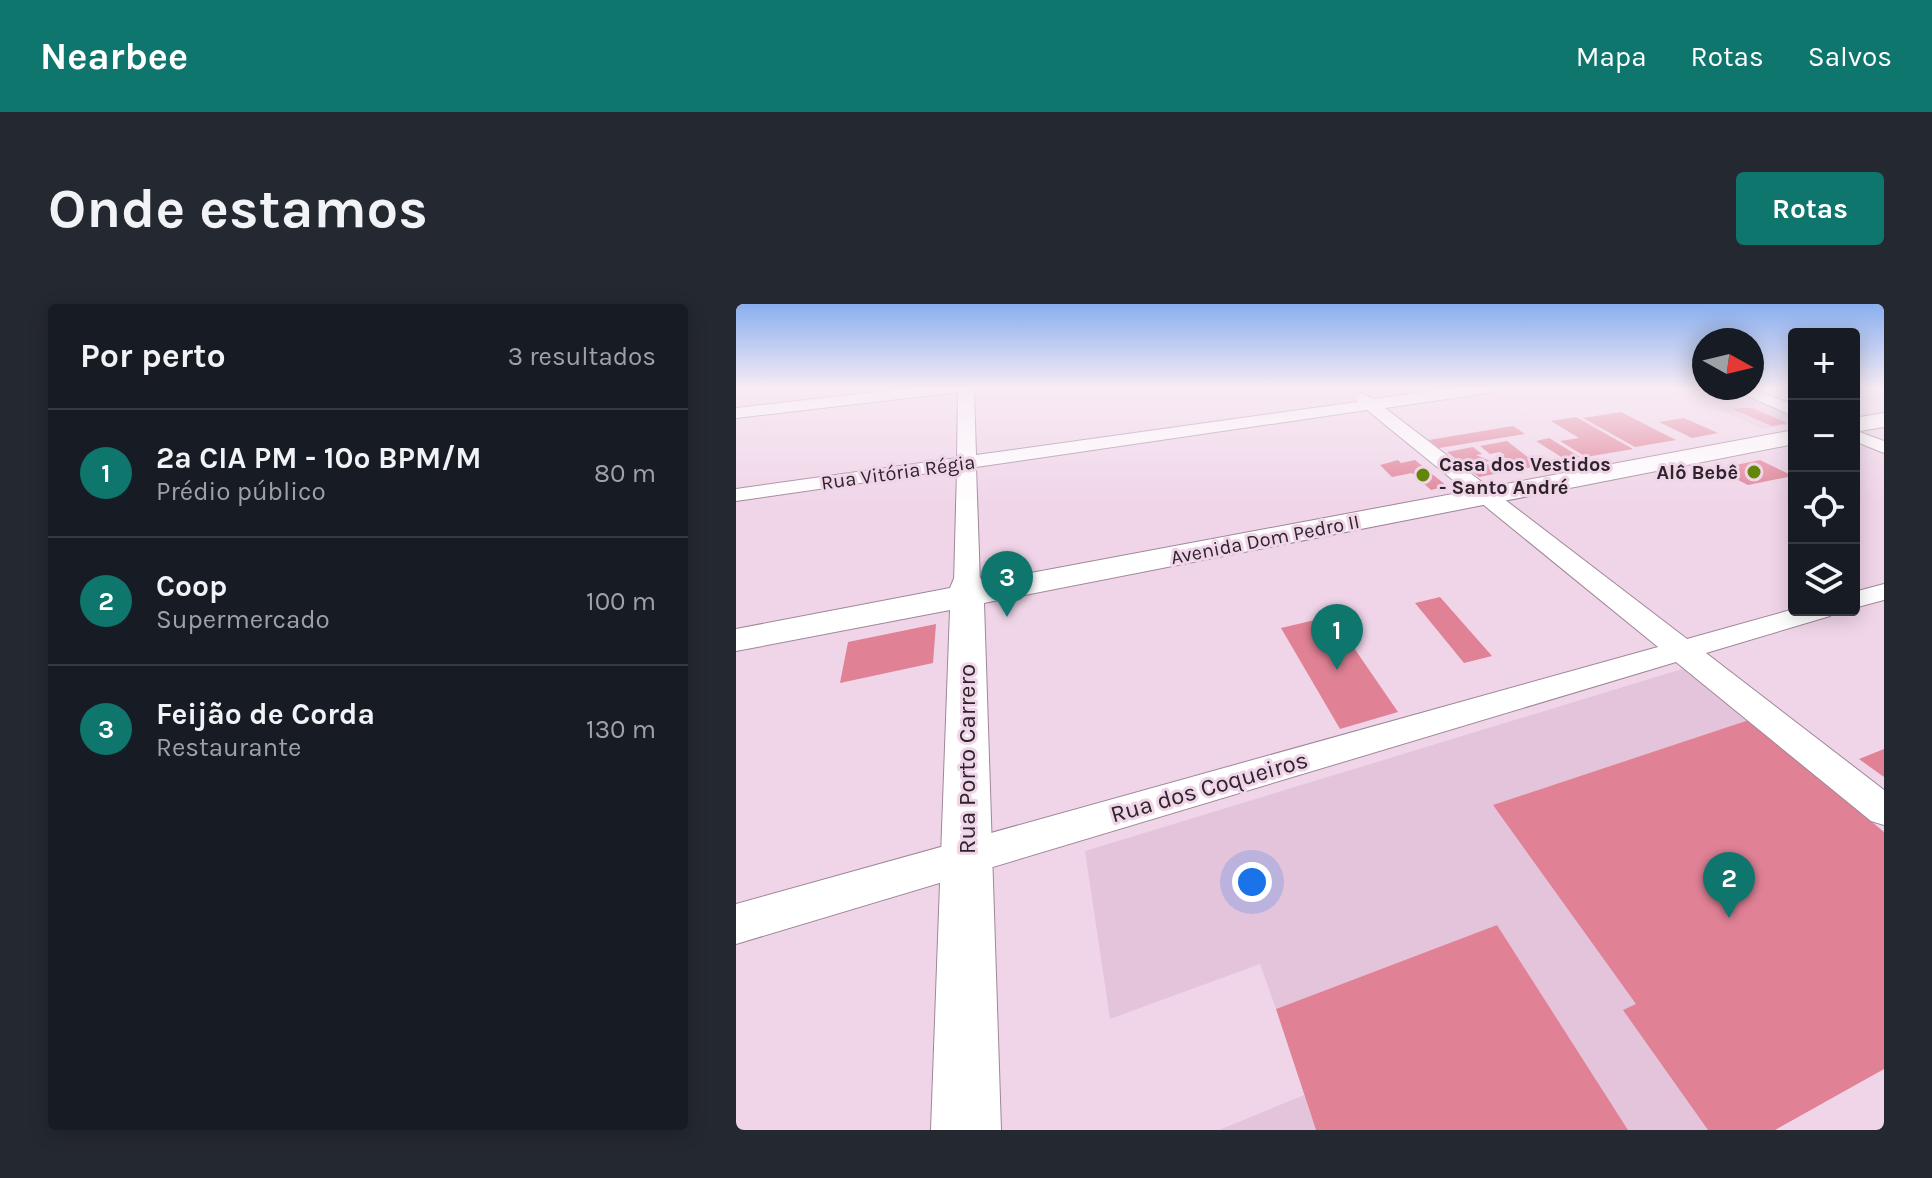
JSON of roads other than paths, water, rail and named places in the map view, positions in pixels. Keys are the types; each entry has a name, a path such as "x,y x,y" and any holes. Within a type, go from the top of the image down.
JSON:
{"main road":[{"name":"Avenida Dom Pedro II","path":"1482,493 1788,430"},
{"name":"Avenida Dom Pedro II","path":"736,640 968,590 1788,438"},
{"name":"Avenida Dom Pedro II","path":"736,626 968,590"},
{"name":"Rua Porto Carrero","path":"966,1130 968,590"}],"street":[{"name":"Rua Porto Carrero","path":"967,427 968,590"},
{"name":"Rua Vitória Régia","path":"736,495 1218,427"},
{"path":"1398,427 1884,810"},
{"path":"1860,437 1884,447"},
{"path":"1860,598 1884,592"},
{"name":"Rua dos Coqueiros","path":"736,924 1800,616"}],"place":[{"name":"Alô Bebê","path":"1754,472"},
{"name":"Casa dos Vestidos - Santo André","path":"1423,475"},
{"name":"Feijão de Corda","path":"1007,617"},
{"name":"2ª CIA PM - 10º BPM/M","path":"1337,670"},
{"name":"Coop","path":"1729,918"}]}
